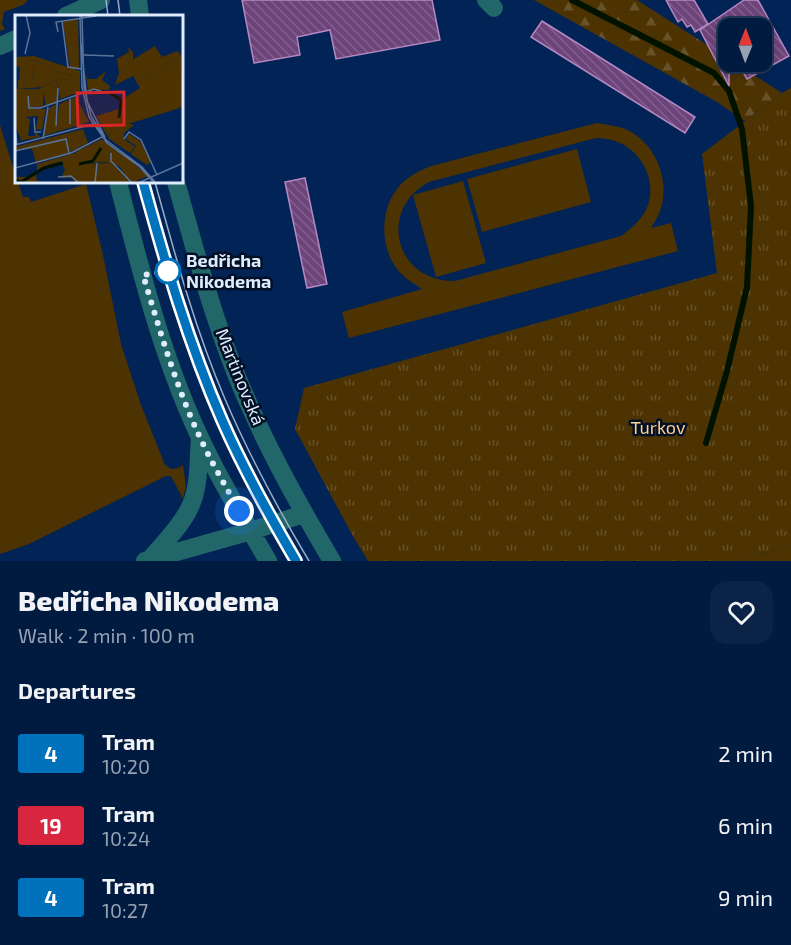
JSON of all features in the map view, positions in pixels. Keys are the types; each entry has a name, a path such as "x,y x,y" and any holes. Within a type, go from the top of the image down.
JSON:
{"street":[{"path":"138,0 140,15"},
{"path":"68,15 89,6"},
{"path":"0,46 15,39"},
{"path":"118,183 160,334 182,396 205,449 268,561"},
{"name":"Martinovská","path":"176,183 199,263 235,372 262,433 304,514 332,561"},
{"path":"154,560 190,507 196,485 200,437"},
{"path":"154,560 304,514"}],"green space":[{"path":"0,0 28,0 23,5 4,12 2,24 5,29 0,31"},
{"path":"534,0 637,0 718,52 718,72 749,72 782,93 745,121 717,102"},
{"name":"Turkov","path":"791,88 791,545 765,554 762,552 744,561 368,561 295,429 304,388 717,273 702,154"},
{"path":"597,123 624,129 642,140 660,168 664,189 663,200 651,228 671,223 678,251 349,338 342,312 422,289 403,275 391,260 384,229 387,208 397,189 412,175 431,166","holes":["596,138 608,139 624,145 639,158 648,175 650,195 646,210 637,223 621,236 455,281 435,278 418,270 407,257 400,242 399,226 403,209 413,194 429,182"]},
{"path":"0,125 15,174 15,183 18,183 23,197 29,197 31,202 86,184 121,344 141,405 165,465 171,469 183,465 186,486 183,499 172,478 166,476 29,544 0,554"},
{"path":"577,149 591,202 482,232 467,179"},
{"path":"463,181 486,263 436,277 413,195"},
{"path":"791,545 791,561 744,561 762,552 765,554"}],"building":[{"path":"242,0 432,0 440,40 336,59 330,30 297,37 300,55 254,63"},
{"path":"666,0 694,0 708,24 695,32 691,25 687,27 682,19 678,22"},
{"path":"744,0 758,0 768,18 718,18 718,65 700,30"},
{"path":"542,21 695,117 685,133 531,37"},
{"path":"772,25 789,56 772,65"},
{"path":"722,72 729,72 729,86"},
{"path":"743,72 760,72 747,79"},
{"path":"305,178 327,284 307,288 285,182"}],"waterway":[{"path":"572,0 714,73 729,91 742,129 751,206 747,287 727,371 706,443"}],"tram line":[{"path":"106,0 108,15"},
{"path":"118,0 120,15"},
{"path":"143,183 178,302 210,391 248,474 296,561"},
{"name":"4","path":"143,183 174,293 210,392 245,469 296,561"},
{"path":"155,183 186,292 214,373 254,461 309,561"}],"place":[{"name":"Bedřicha Nikodema","path":"168,271"}],"route":[{"path":"168,271 143,275 182,396 205,449 239,511"}]}
